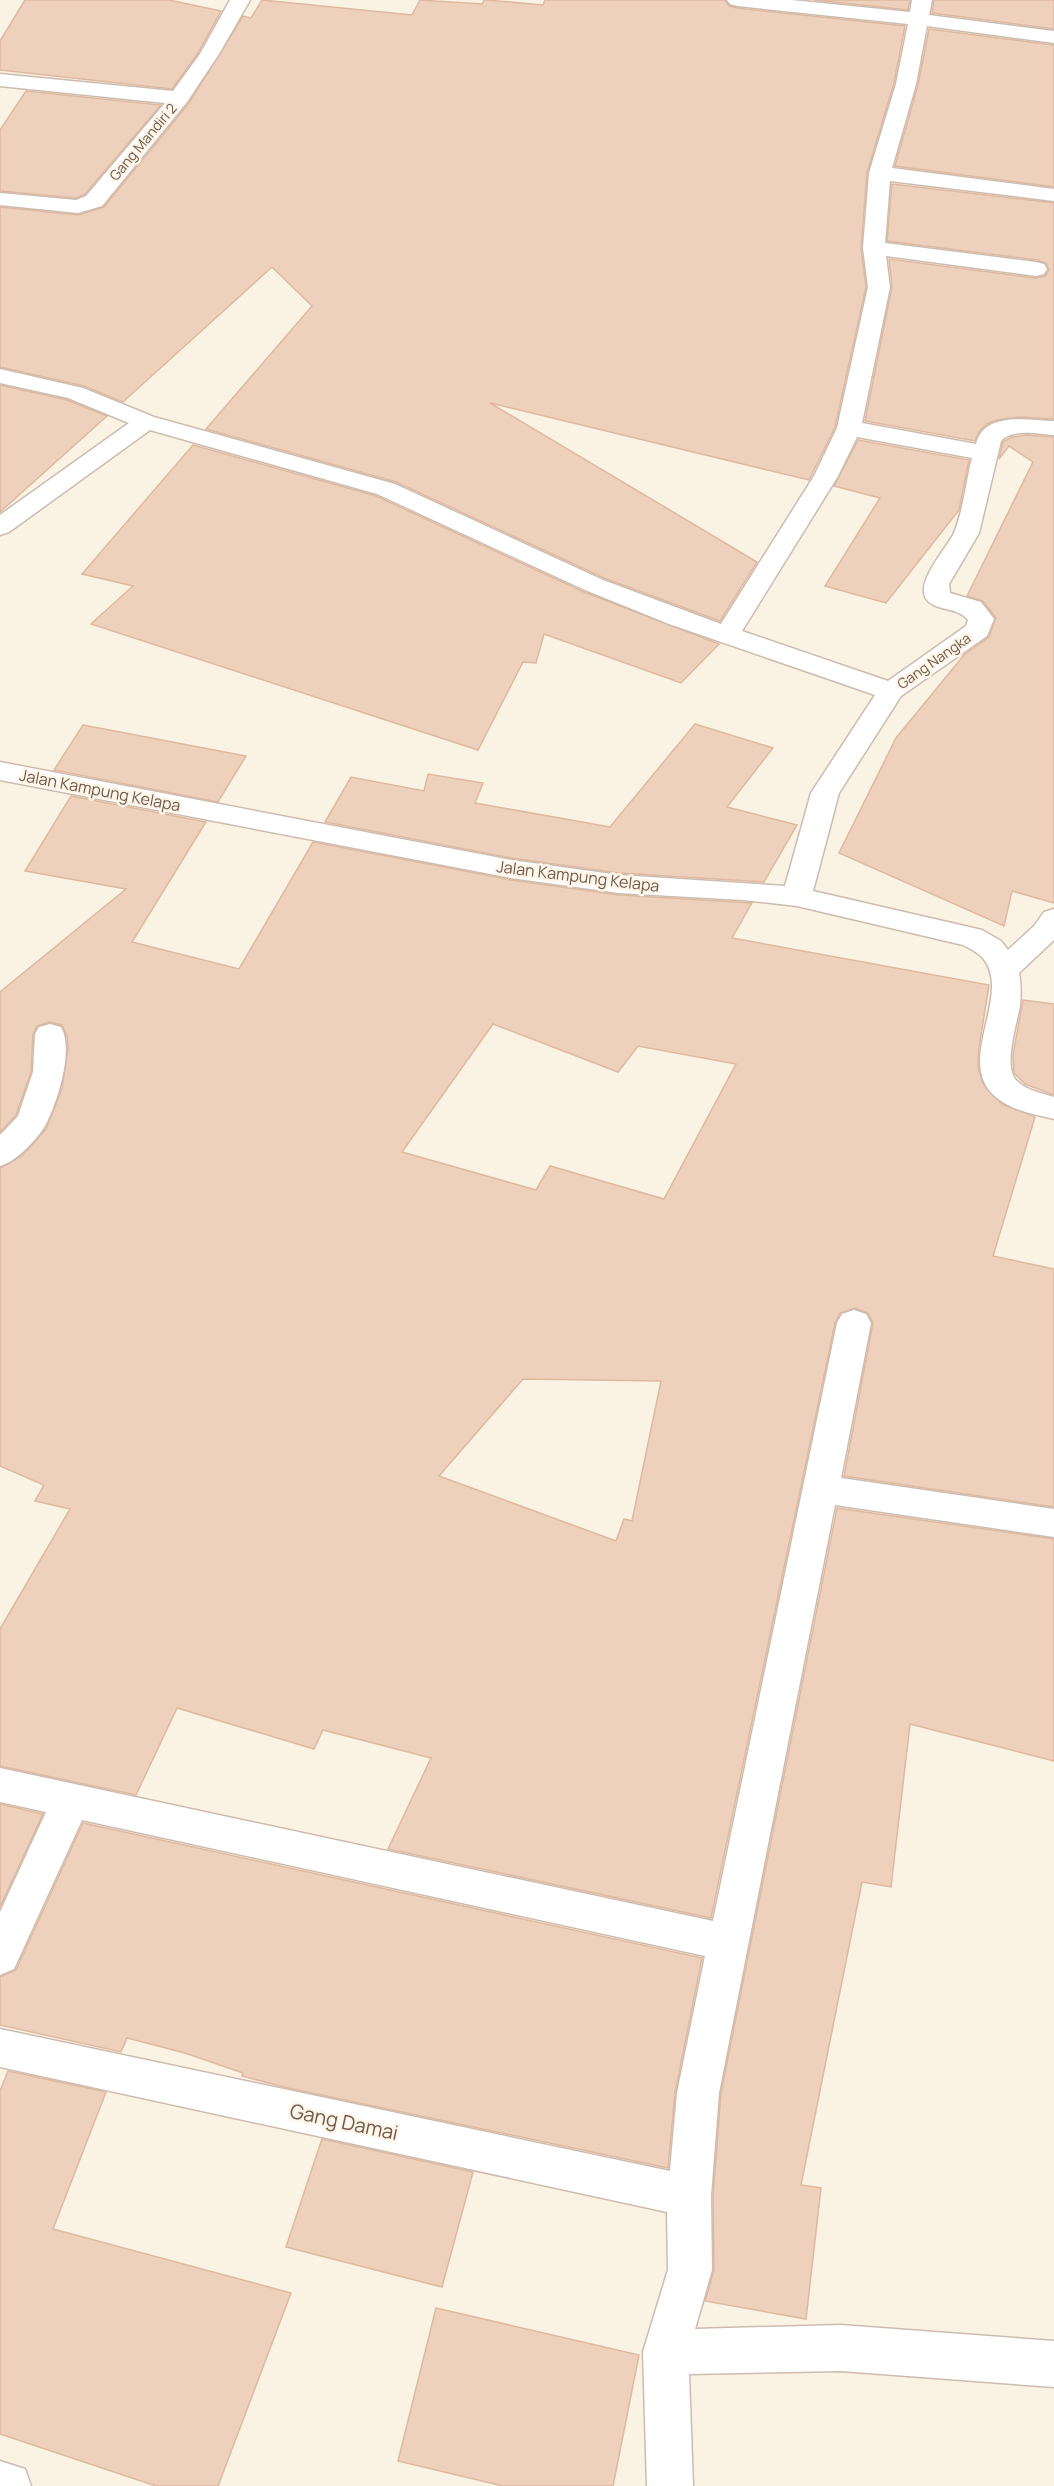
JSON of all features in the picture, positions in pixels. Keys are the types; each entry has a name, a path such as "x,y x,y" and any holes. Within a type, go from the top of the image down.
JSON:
{"street":[{"name":"Gang Mandiri 2","path":"0,199 78,207 94,201 180,98 218,45 240,0"},
{"path":"737,0 920,9 1054,37"},
{"path":"727,635 826,476 849,428 879,287 874,248 880,173 906,84 920,9"},
{"path":"0,80 180,98"},
{"path":"880,173 1054,195"},
{"path":"874,248 1036,269"},
{"path":"0,376 75,393 146,422 386,489 594,585 727,635 891,692"},
{"path":"0,527 146,422"},
{"name":"Gang Nangka","path":"797,897 825,794 833,778 891,692 978,630 981,619 972,608 938,597 936,584 966,533 989,440 998,429 1015,426 1054,428"},
{"path":"849,428 984,453"},
{"name":"Jalan Kampung Kelapa","path":"0,771 511,869 619,884 743,891 797,897 972,937 995,952 1005,969"},
{"path":"1054,919 1044,933 1005,969 1007,988 994,1071 1003,1086 1018,1097 1054,1108"},
{"path":"0,1155 32,1121 50,1072 50,1035"},
{"path":"670,2486 666,2352 690,2270 689,2196 698,2093 854,1323"},
{"path":"821,1489 1054,1523"},
{"path":"0,1785 729,1943"},
{"path":"0,1956 71,1800"},
{"name":"Gang Damai","path":"0,2048 689,2196"},
{"path":"666,2352 841,2348 1054,2364"},
{"path":"0,2484 8,2486"}],"building":[{"path":"25,0 169,0 221,11 198,53 172,89 0,70 0,41"},
{"path":"262,0 412,15 420,0 482,4 484,0 487,0 543,5 545,0 725,0 729,6 737,8 905,26 894,83 867,173 861,248 866,287 835,427 809,480 490,403 757,562 720,621 604,578 396,482 206,429 312,306 272,267 123,402 84,386 0,367 0,207 78,215 104,207 189,103 243,16 251,18"},
{"path":"814,0 910,0 908,10"},
{"path":"934,0 1054,0 1054,29 932,13"},
{"path":"929,29 1054,45 1054,187 895,166 918,85"},
{"path":"26,91 161,105 85,194 76,198 0,191 0,130"},
{"path":"892,184 1054,203 1054,419 1020,417 997,420 987,424 979,432 975,441 865,421 892,287 889,259 1036,278 1045,276 1049,270 1046,263 1037,260 887,241"},
{"path":"0,385 67,400 107,416 0,512"},
{"path":"1026,435 1054,437 1054,903 1012,891 1004,926 839,853 896,738 964,655 989,637 996,618 983,601 967,596 1033,462 1009,446 999,459 1003,442 1012,437"},
{"path":"858,440 969,460 959,510 886,603 825,586 880,498 834,486"},
{"path":"193,445 376,496 584,592 719,644 681,683 544,634 536,663 523,662 478,750 91,624 133,586 82,574"},
{"path":"695,724 773,748 727,807 797,825 764,882 619,873 511,858 325,822 351,777 424,791 428,774 483,783 475,803 610,827"},
{"path":"83,725 246,756 218,802 54,770"},
{"path":"71,796 206,822 132,942 239,969 313,842 511,880 619,895 752,903 732,938 989,985 979,1048 978,1066 983,1084 1002,1104 1035,1117 993,1256 1054,1269 1054,1507 844,1476 873,1323 868,1313 855,1308 840,1313 835,1323 711,1918 388,1849 431,1758 323,1730 314,1749 177,1708 136,1795 0,1766 0,1629 70,1509 35,1501 44,1485 0,1466 0,1168 22,1156 46,1129 62,1089 68,1048 67,1036 62,1025 49,1022 37,1026 33,1034 31,1072 16,1115 0,1132 0,992 126,889 25,871","holes":["493,1024 618,1072 638,1046 736,1064 664,1199 550,1166 536,1190 402,1152","523,1379 661,1381 632,1521 624,1519 616,1541 439,1476"]},
{"path":"1023,1000 1054,1004 1054,1095 1025,1084 1014,1073 1013,1055"},
{"path":"837,1508 1054,1539 1054,1761 910,1724 891,1887 862,1882 801,2185 821,2188 806,2319 705,2301 714,2270 713,2196 721,2093"},
{"path":"0,1804 43,1814 0,1907"},
{"path":"83,1823 702,1958 675,2093 668,2168 288,2088 242,2076 243,2073 185,2053 127,2038 121,2052 0,2025 0,1977 16,1970"},
{"path":"8,2071 106,2092 53,2229 291,2293 218,2486 156,2486 0,2434 0,2091"},
{"path":"322,2139 473,2172 442,2287 286,2247"},
{"path":"436,2308 639,2355 613,2486 503,2486 398,2461"}]}
